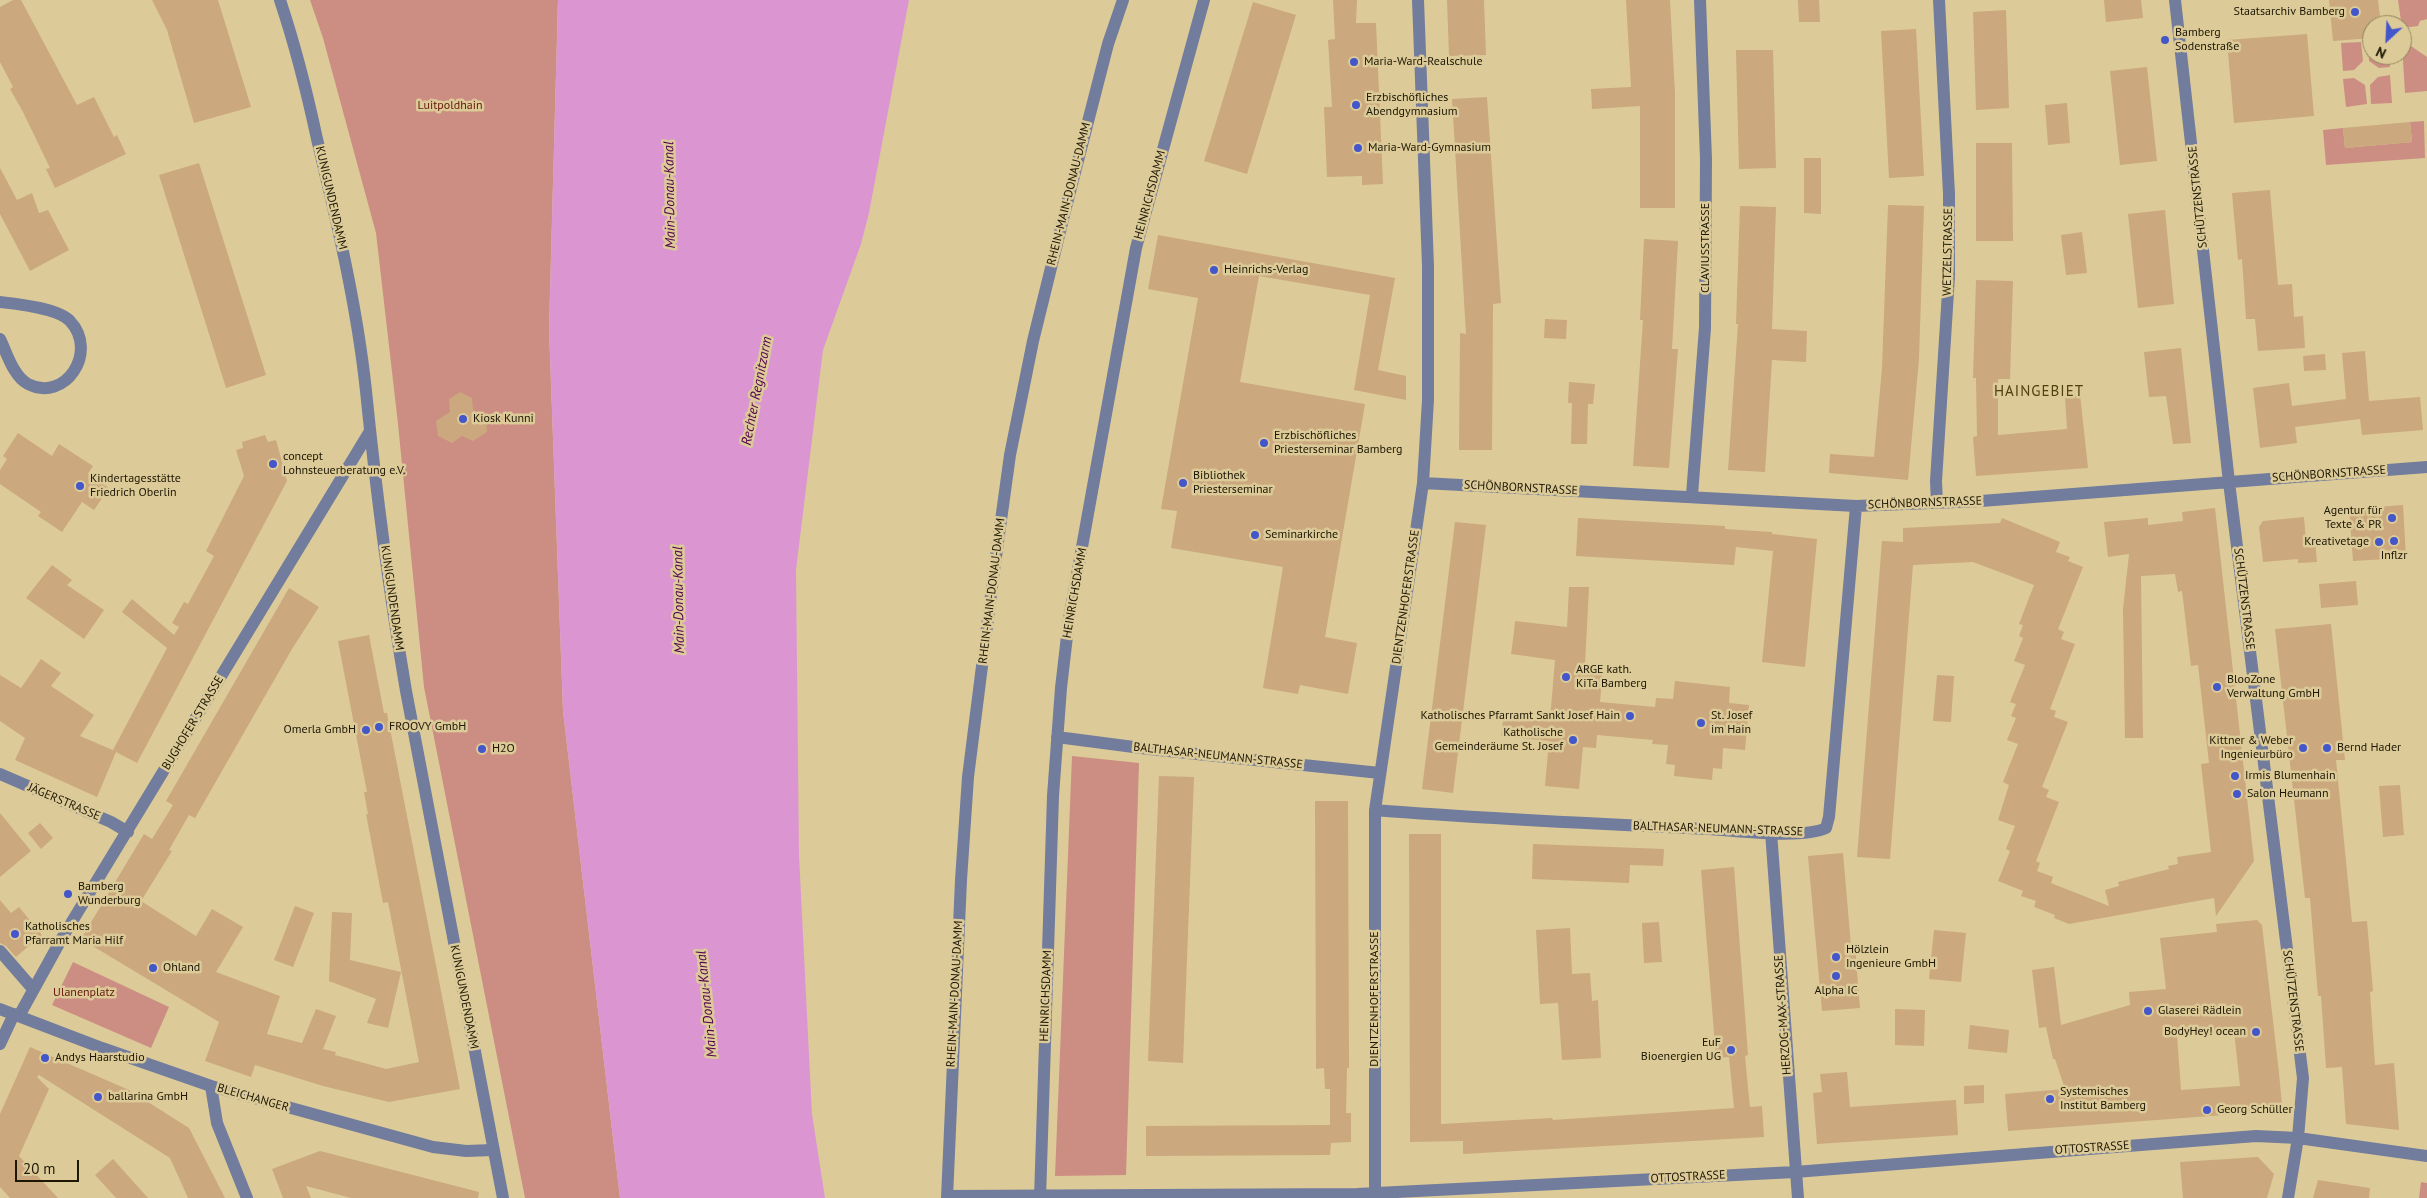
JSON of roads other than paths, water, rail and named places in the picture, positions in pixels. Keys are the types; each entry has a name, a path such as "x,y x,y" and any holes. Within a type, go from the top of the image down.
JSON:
{"street":[{"name":"KUNIGUNDENDAMM","path":"280,0 290,29 312,116 345,261 366,390 395,627 503,1198"},
{"name":"RHEIN-MAIN-DONAU-DAMM","path":"948,1197 960,899 968,777 1005,493 1033,341 1086,125 1123,0"},
{"name":"HEINRICHSDAMM","path":"1040,1196 1056,737 1069,619 1136,248 1204,0"},
{"name":"DIENTZENHOFERSTRASSE","path":"1375,1195 1375,810 1423,483 1428,400 1428,266 1418,0"},
{"name":"CLAVIUSSTRASSE","path":"1692,495 1705,328 1706,159 1700,0"},
{"name":"WETZELSTRASSE","path":"1937,504 1936,481 1949,276 1949,194 1939,0"},
{"name":"SCHÜTZENSTRASSE","path":"2175,0 2229,482 2303,1078 2298,1138 2288,1198"},
{"path":"0,302 39,308 57,313 70,320 79,336 81,353 78,367 62,383 44,388 28,384 18,376 0,339"},
{"name":"BUGHOFER STRASSE","path":"0,1044 306,532 370,431"},
{"name":"SCHÖNBORNSTRASSE","path":"1423,483 1692,495 1856,506 1937,504 2427,467"},
{"name":"BALTHASAR-NEUMANN-STRASSE","path":"1375,810 1520,820 1771,832 1817,832 1826,828 1829,817 1856,506"},
{"name":"BALTHASAR-NEUMANN-STRASSE","path":"1056,737 1149,749 1380,773"},
{"name":"JÄGERSTRASSE","path":"0,774 111,822 128,832"},
{"name":"HERZOG-MAX-STRASSE","path":"1771,832 1798,1198"},
{"path":"0,951 33,989"},
{"name":"BLEICHANGER","path":"0,1009 211,1086 433,1147 466,1151 493,1150"},
{"path":"211,1086 217,1123 247,1198"},
{"name":"OTTOSTRASSE","path":"948,1197 1375,1195 1795,1172 2256,1136 2298,1138 2427,1156"}],"water":[{"path":"558,0 909,0 869,213 861,244 823,350 796,570 799,855 812,1114 825,1198 620,1198 563,711 549,329"}],"place":[{"name":"Staatsarchiv Bamberg","path":"2355,12"},
{"name":"Bamberg Sodenstraße","path":"2165,40"},
{"name":"Maria-Ward-Realschule","path":"1354,62"},
{"name":"Erzbischöfliches Abendgymnasium","path":"1356,105"},
{"name":"Maria-Ward-Gymnasium","path":"1358,148"},
{"name":"Heinrichs-Verlag","path":"1214,270"},
{"name":"Kiosk Kunni","path":"463,419"},
{"name":"Erzbischöfliches Priesterseminar Bamberg","path":"1264,443"},
{"name":"concept Lohnsteuerberatung e.V.","path":"273,464"},
{"name":"Bibliothek Priesterseminar","path":"1183,483"},
{"name":"Kindertagesstätte Friedrich Oberlin","path":"80,486"},
{"name":"Agentur für Texte & PR","path":"2392,518"},
{"name":"Seminarkirche","path":"1255,535"},
{"name":"Inflzr","path":"2394,541"},
{"name":"Kreativetage","path":"2379,542"},
{"name":"ARGE kath. KiTa Bamberg","path":"1566,677"},
{"name":"BlooZone Verwaltung GmbH","path":"2217,687"},
{"name":"Katholisches Pfarramt Sankt Josef Hain","path":"1630,716"},
{"name":"St. Josef im Hain","path":"1701,723"},
{"name":"FROOVY GmbH","path":"379,727"},
{"name":"Omerla GmbH","path":"366,730"},
{"name":"Katholische Gemeinderäume St. Josef","path":"1573,740"},
{"name":"Kittner & Weber Ingenieurbüro","path":"2303,748"},
{"name":"Bernd Hader","path":"2327,748"},
{"name":"H2O","path":"482,749"},
{"name":"Irmis Blumenhain","path":"2235,776"},
{"name":"Salon Heumann","path":"2237,794"},
{"name":"Bamberg Wunderburg","path":"68,894"},
{"name":"Katholisches Pfarramt Maria Hilf","path":"15,934"},
{"name":"Hölzlein Ingenieure GmbH","path":"1836,957"},
{"name":"Ohland","path":"153,968"},
{"name":"Alpha IC","path":"1836,976"},
{"name":"Glaserei Rädlein","path":"2148,1011"},
{"name":"BodyHey! ocean","path":"2256,1032"},
{"name":"EuF Bioenergien UG","path":"1731,1050"},
{"name":"Andys Haarstudio","path":"45,1058"},
{"name":"ballarina GmbH","path":"98,1097"},
{"name":"Systemisches Institut Bamberg","path":"2050,1099"},
{"name":"Georg Schüller","path":"2207,1110"}],"district":[{"name":"HAINGEBIET","path":"2039,392"}],"park label":[{"name":"Luitpoldhain","path":"450,106"},
{"name":"Ulanenplatz","path":"84,993"}],"water label":[{"name":"Main-Donau-Kanal","path":"670,195"},
{"name":"Rechter Regnitzarm","path":"757,391"},
{"name":"Main-Donau-Kanal","path":"679,600"},
{"name":"Main-Donau-Kanal","path":"707,1004"}]}
